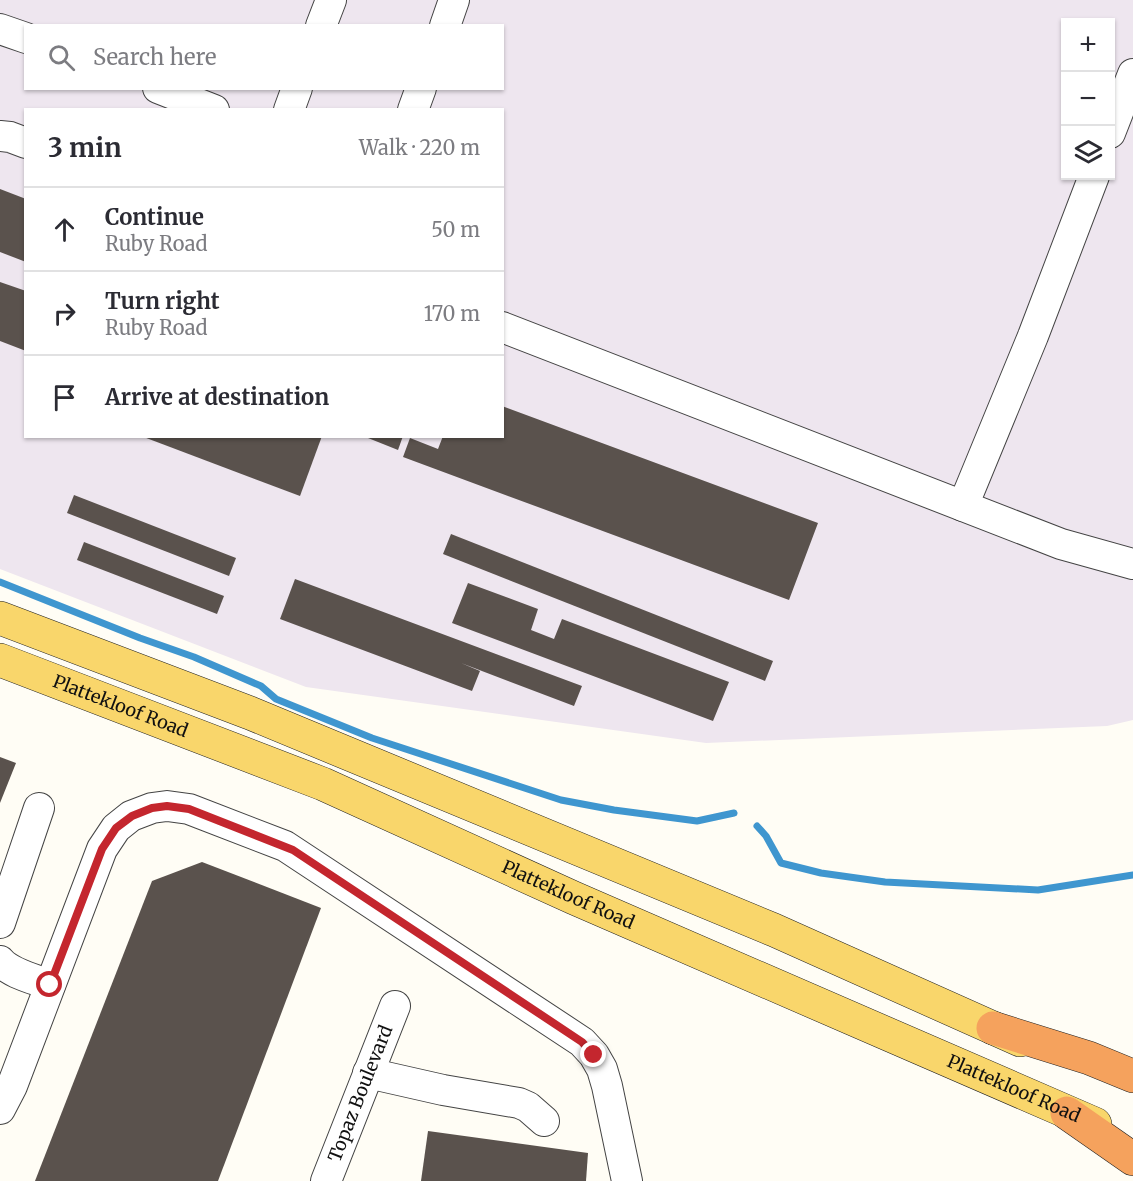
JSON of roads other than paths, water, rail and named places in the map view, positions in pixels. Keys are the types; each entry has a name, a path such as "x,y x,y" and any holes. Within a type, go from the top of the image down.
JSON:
{"highway":[{"path":"993,1028 1089,1058 1131,1086"},
{"path":"1066,1113 1131,1148"}],"main road":[{"path":"0,618 250,713 774,930 993,1028"},
{"name":"Plattekloof Road","path":"0,660 323,784 573,898 1066,1113"}],"street":[{"path":"322,24 331,0"},
{"path":"446,24 454,0"},
{"path":"0,29 24,37"},
{"path":"1113,126 1133,74"},
{"path":"163,90 209,108"},
{"path":"290,108 296,90"},
{"path":"414,108 420,90"},
{"path":"0,136 24,142"},
{"path":"963,506 1033,336 1092,180"},
{"path":"504,328 1061,544 1133,564"},
{"path":"0,1108 12,1086 102,849 116,828 132,816 152,808 167,806 189,809 293,850 582,1042 594,1055 602,1069 627,1181"},
{"path":"0,923 39,808"},
{"path":"0,961 4,966 50,985"},
{"name":"Topaz Boulevard","path":"326,1181 395,1006"},
{"path":"368,1074 524,1105 544,1120"}],"waterway":[{"path":"0,582 194,657 261,686 276,699 372,738 561,800 697,821 734,813"},
{"path":"757,826 766,836 781,863 821,873 885,882 1038,890 1133,875"}]}
